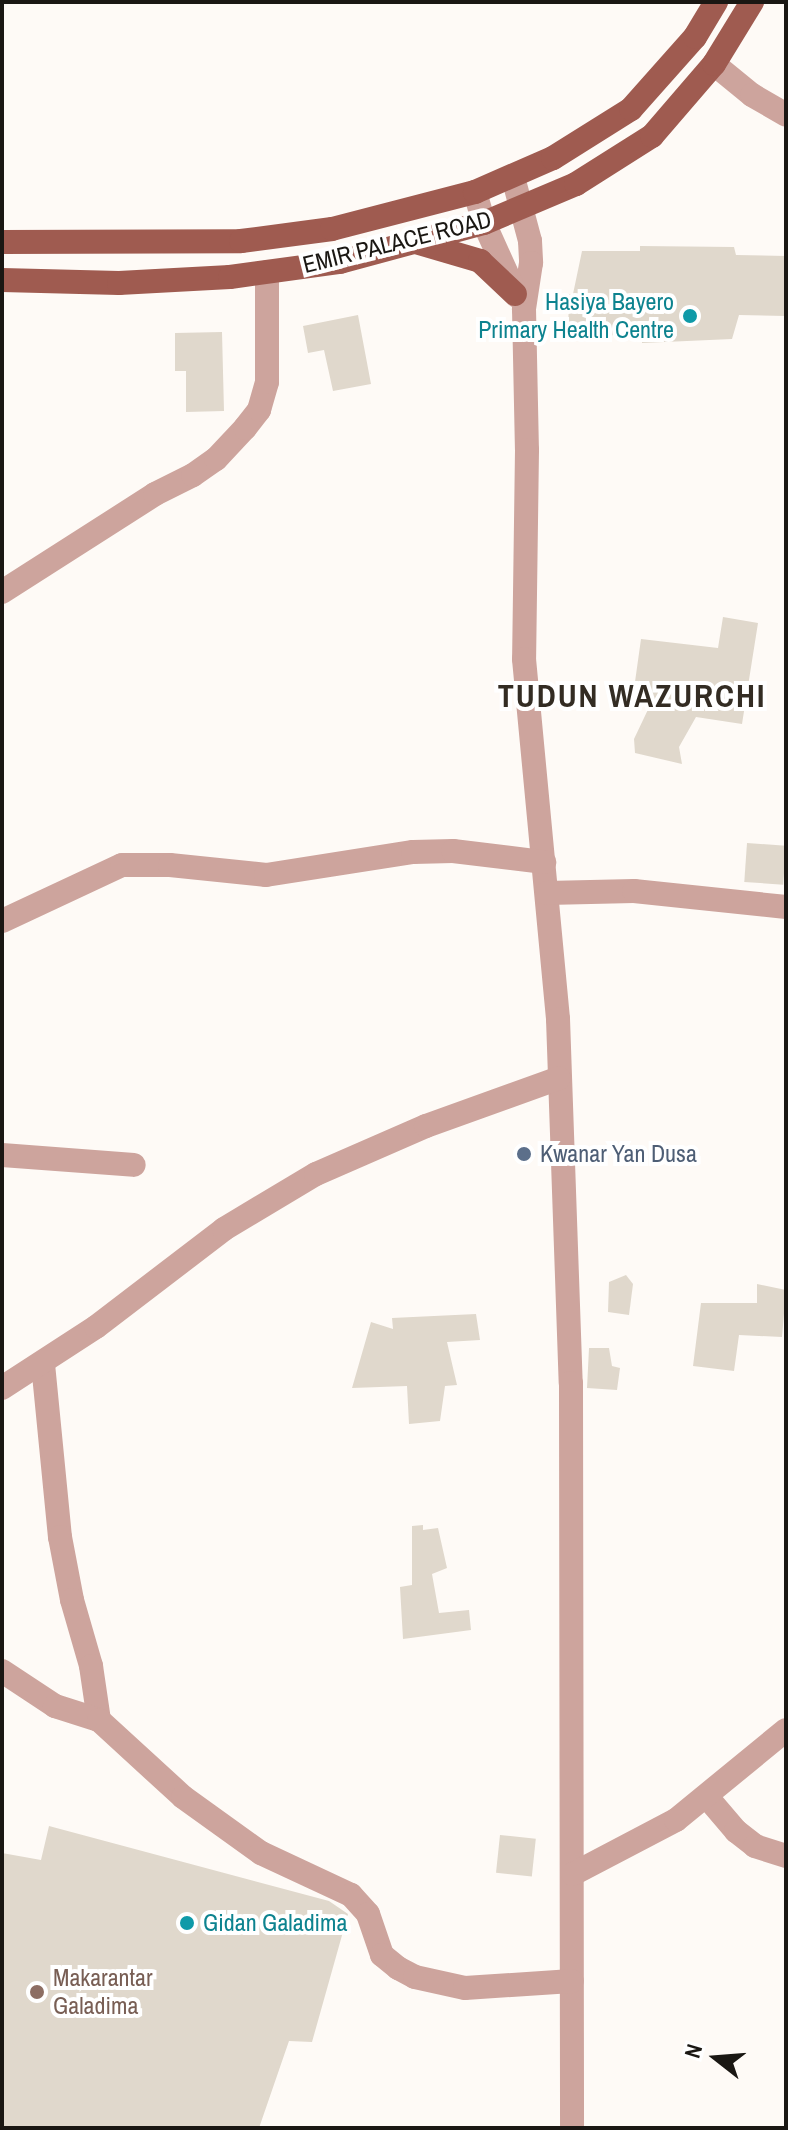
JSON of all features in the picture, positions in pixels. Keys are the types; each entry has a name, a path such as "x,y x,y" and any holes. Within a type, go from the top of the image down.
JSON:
{"main road":[{"name":"EMIR PALACE ROAD","path":"2,242 267,238 346,226 475,192 513,177 588,138 631,109 695,37 716,2"},
{"name":"EMIR PALACE ROAD","path":"2,280 119,283 267,272 340,262 484,223 576,184 652,136 714,64 752,2"},
{"path":"416,242 471,256 494,270 520,301"}],"street":[{"path":"714,64 752,95 786,115"},
{"path":"513,177 522,207 531,263 520,301 527,450 524,659 547,893 559,1078 571,1383 572,2128"},
{"path":"475,192 484,223 520,301"},
{"path":"2,592 155,494 193,475 216,459 245,428 259,410 267,382 267,272"},
{"path":"2,921 122,865 170,865 266,875 413,852 453,851 544,862"},
{"path":"547,893 634,891 786,907"},
{"path":"2,1388 43,1364 224,1229 316,1174 426,1126 559,1078"},
{"path":"2,1155 134,1165"},
{"path":"43,1364 60,1537 72,1600 91,1666 99,1720"},
{"path":"2,1671 55,1706 99,1720 214,1822 261,1853 358,1900 368,1914 382,1955 398,1968 415,1977 456,1988 572,1981"},
{"path":"573,1874 655,1834 707,1797 786,1730"},
{"path":"707,1797 736,1831 755,1846 786,1856"}],"building":[{"path":"640,246 734,247 736,255 786,256 786,316 739,315 732,339 642,343 642,336 568,334 569,294 573,294 582,251 640,251"},
{"path":"358,315 371,384 333,391 324,350 308,353 303,326"},
{"path":"222,332 224,411 186,412 186,371 175,371 175,333"},
{"path":"723,617 758,623 742,724 696,717 679,747 682,764 635,753 634,739 653,699 633,696 641,639 718,648"},
{"path":"747,843 786,846 783,885 744,882"},
{"path":"626,1275 633,1284 629,1315 608,1312 609,1282"},
{"path":"757,1284 786,1290 782,1337 739,1335 734,1371 693,1366 701,1303 757,1303"},
{"path":"476,1314 480,1340 447,1342 457,1385 445,1386 440,1421 409,1424 407,1386 352,1388 371,1322 393,1329 392,1318"},
{"path":"589,1348 609,1348 612,1366 620,1368 617,1390 587,1388"},
{"path":"423,1525 423,1530 438,1528 447,1568 432,1574 439,1613 469,1610 471,1630 403,1639 400,1587 412,1585 412,1526"},
{"path":"49,1826 329,1901 348,1914 312,2042 289,2041 259,2128 2,2128 2,1853 41,1860"},
{"path":"500,1835 536,1839 532,1877 496,1873"}],"place":[{"name":"Hasiya Bayero Primary Health Centre","path":"690,316"},
{"name":"Kwanar Yan Dusa","path":"524,1154"},
{"name":"Gidan Galadima","path":"187,1923"},
{"name":"Makarantar Galadima","path":"37,1992"}],"district":[{"name":"TUDUN WAZURCHI","path":"632,696"}]}
